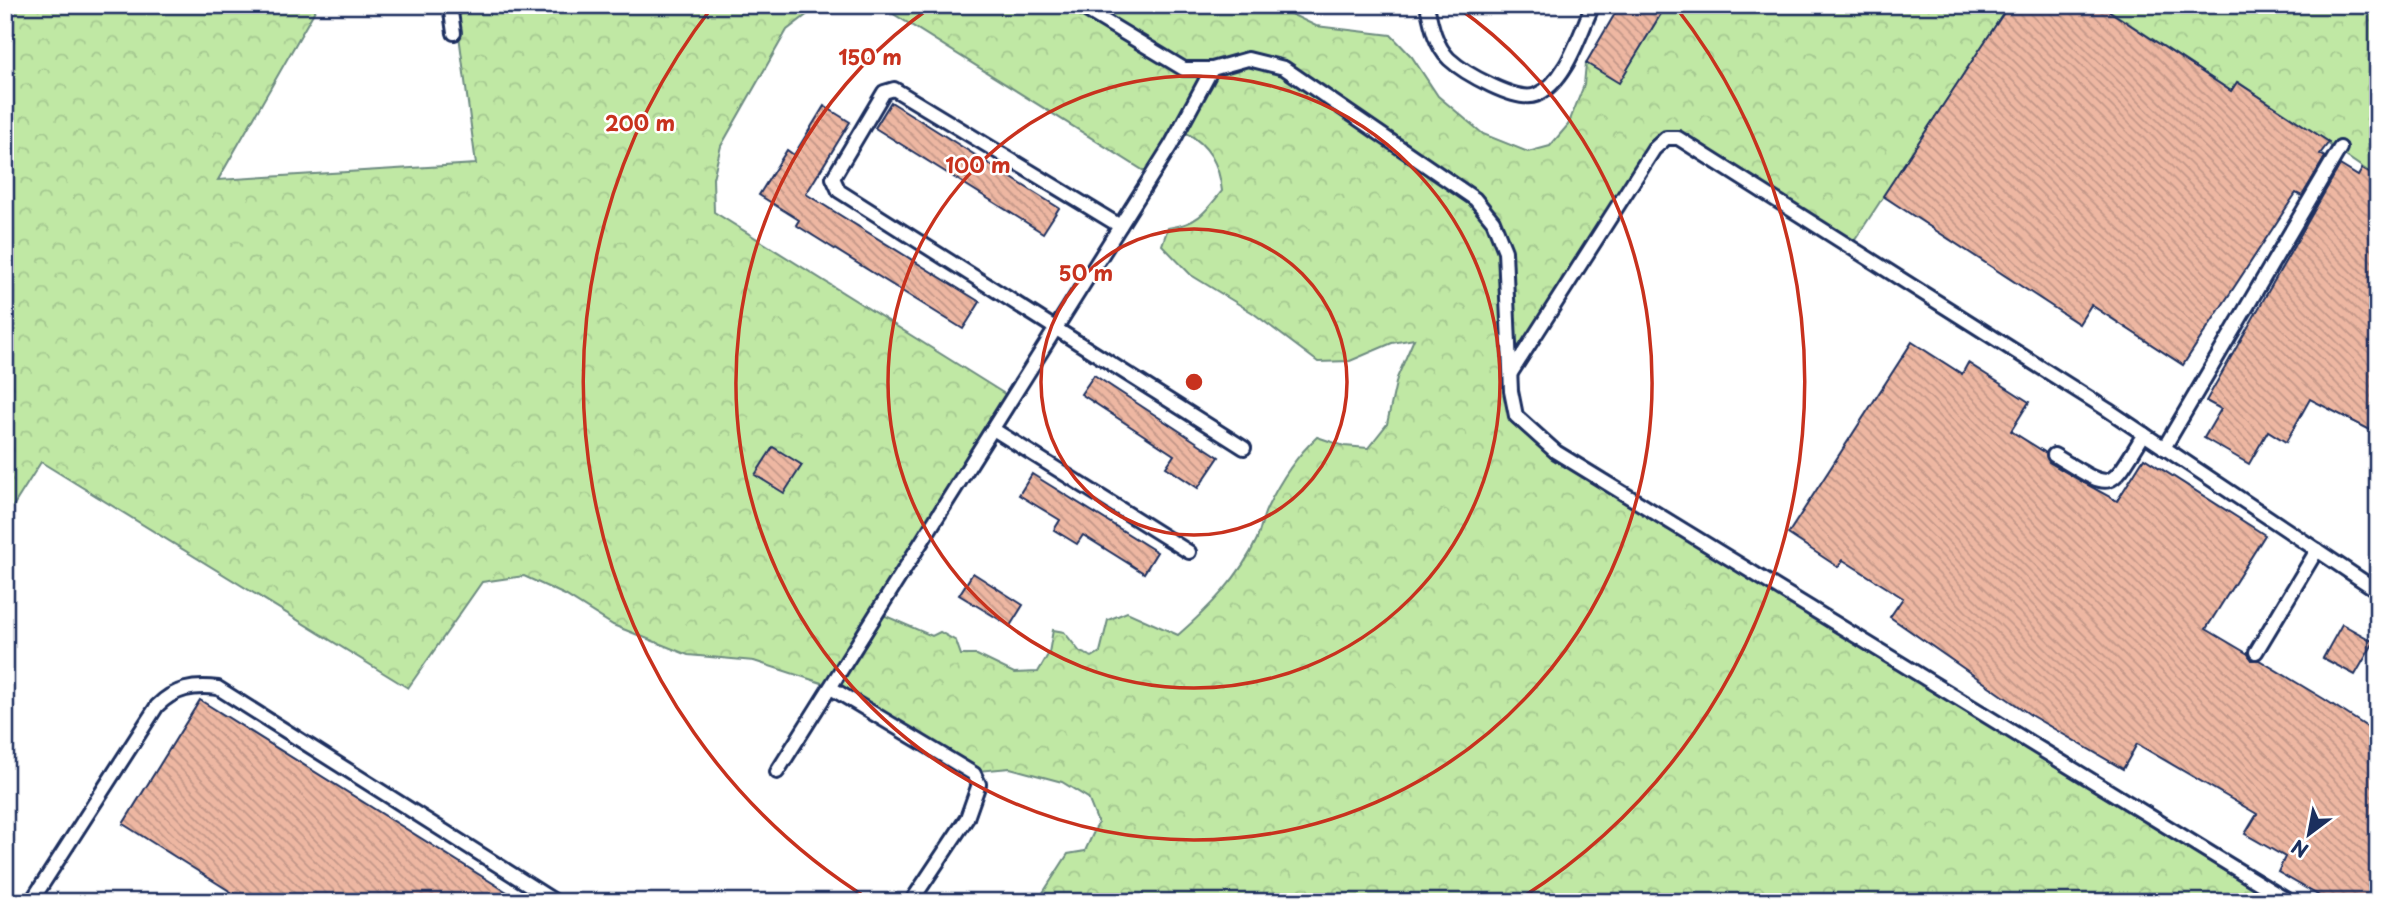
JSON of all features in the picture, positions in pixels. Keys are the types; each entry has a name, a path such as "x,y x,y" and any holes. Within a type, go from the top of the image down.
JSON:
{"lane":[{"path":"450,5 454,33"},
{"path":"1078,5 1167,62 1184,69 1212,69 1248,59 1284,68 1475,199 1493,222 1505,251 1511,373 1516,415 1534,435 1556,452 2290,902"},
{"path":"1427,5 1437,41 1449,59 1491,85 1535,96 1552,84 1593,5"},
{"path":"777,772 1190,114 1212,69"},
{"path":"1120,226 894,89 884,92 832,178 839,191 1244,448"},
{"path":"1511,373 1654,149 1666,138 1678,138 2144,434 2378,591"},
{"path":"2164,447 2340,148"},
{"path":"993,429 1189,552"},
{"path":"2054,455 2097,480 2108,482 2117,478 2144,434"},
{"path":"2256,652 2317,550"},
{"path":"31,902 157,706 169,695 199,686 218,688 556,902"},
{"path":"831,688 974,774 979,784 967,818 911,902"}],"green space":[{"path":"5,5 318,5 218,180 476,164 455,5 830,5 817,7 787,30 721,146 713,178 714,212 1008,396 828,685 754,661 688,655 613,625 565,595 524,576 482,582 408,688 41,462 5,519"},
{"path":"857,5 1070,5 1164,65 1183,74 1204,75 1149,174 887,10"},
{"path":"1086,5 1272,5 1316,26 1391,35 1412,57 1438,96 1483,134 1528,152 1550,146 1568,125 1584,85 1586,63 1619,82 1662,12 1670,5 2009,5 1853,243 1664,133 1514,359 1497,220 1285,64 1248,54 1211,65 1185,65"},
{"path":"2101,5 2378,5 2378,178 2238,82 2231,91"},
{"path":"1248,63 1282,72 1472,202 1489,224 1500,252 1512,418 1533,441 2281,902 1037,902 1068,854 1085,851 1098,823 1088,798 1062,782 1010,768 977,771 837,686 881,614 932,636 940,632 956,641 961,655 977,655 1014,673 1038,672 1049,653 1053,630 1064,632 1080,652 1092,657 1100,652 1108,620 1127,612 1178,635 1212,603 1242,566 1257,539 1265,512 1277,488 1309,445 1317,437 1344,446 1368,448 1387,424 1397,378 1414,339 1392,343 1350,361 1318,362 1253,313 1191,275 1162,245 1168,228 1186,224 1200,216 1222,191 1211,156 1185,132 1215,74"}],"building":[{"path":"1620,5 1651,5 1662,12 1619,83 1586,63"},
{"path":"2009,5 2100,5 2231,91 2237,82 2329,142 2320,154 2325,157 2302,196 2296,193 2183,365 2091,305 2079,324 1883,196"},
{"path":"891,102 1059,208 1043,233 875,128"},
{"path":"824,106 850,122 806,194 980,302 963,329 796,225 799,220 759,195 787,150 794,155"},
{"path":"2340,165 2358,176 2362,169 2378,178 2378,434 2310,399 2286,442 2268,431 2249,464 2204,438 2221,409 2206,401"},
{"path":"1912,342 1962,374 1968,363 2029,402 2011,431 2046,453 2049,462 2084,483 2117,501 2144,458 2265,535 2206,629 2248,654 2252,660 2259,660 2378,734 2378,902 2330,902 2278,872 2285,857 2245,834 2257,814 2137,744 2123,769 2032,716 1890,617 1903,598 1843,560 1838,567 1788,534"},
{"path":"1094,375 1219,457 1198,488 1166,467 1174,455 1081,394"},
{"path":"773,447 802,465 784,493 755,475"},
{"path":"1032,474 1157,552 1144,573 1083,535 1077,544 1054,530 1060,520 1019,495"},
{"path":"973,573 1023,605 1010,626 959,595"},
{"path":"2342,624 2374,642 2355,675 2323,658"},
{"path":"200,700 523,902 247,902 123,824"}]}
